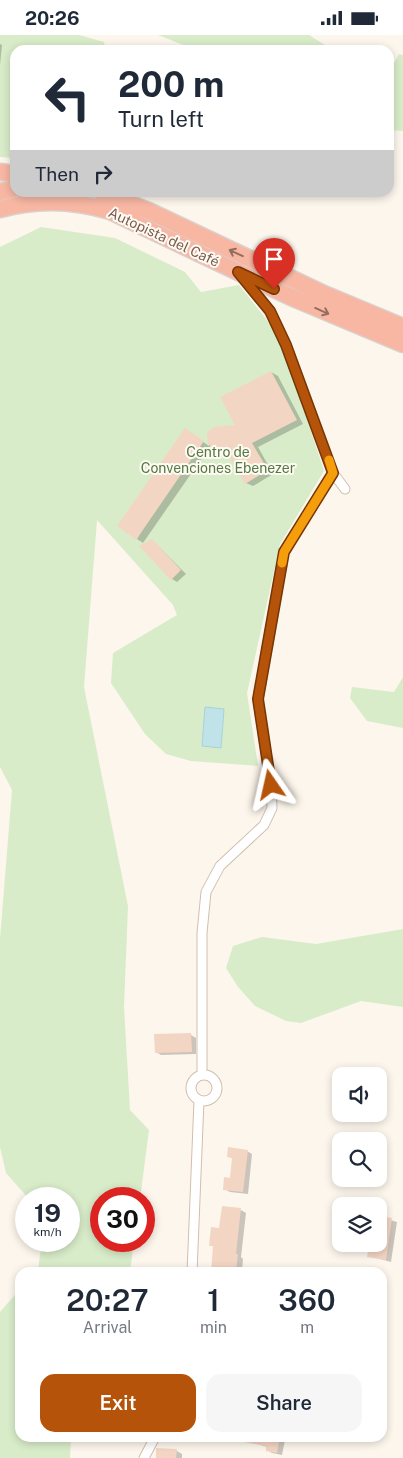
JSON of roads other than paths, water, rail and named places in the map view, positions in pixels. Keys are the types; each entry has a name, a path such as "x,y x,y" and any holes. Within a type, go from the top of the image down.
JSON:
{"highway":[{"name":"Autopista del Café","path":"112,197 149,211 273,270 403,327"},
{"path":"125,197 149,211"},
{"name":"Autopista del Café","path":"0,209 38,203 85,205 123,216 334,316 403,344"},
{"path":"0,217 85,205"}],"street":[{"path":"238,272 270,311 286,345 333,473 345,489"},
{"path":"202,1075 202,933 206,892 220,866 264,825 272,808 271,785 258,699 284,552 333,473"},
{"path":"192,1267 199,1100 193,1094 191,1086 195,1079 202,1075 213,1079 216,1091 211,1098 199,1100"},
{"path":"144,1458 152,1442"}],"water":[{"path":"205,707 224,709 221,748 202,746"}],"park label":[{"name":"Centro de Convenciones Ebenezer","path":"218,460"}]}
